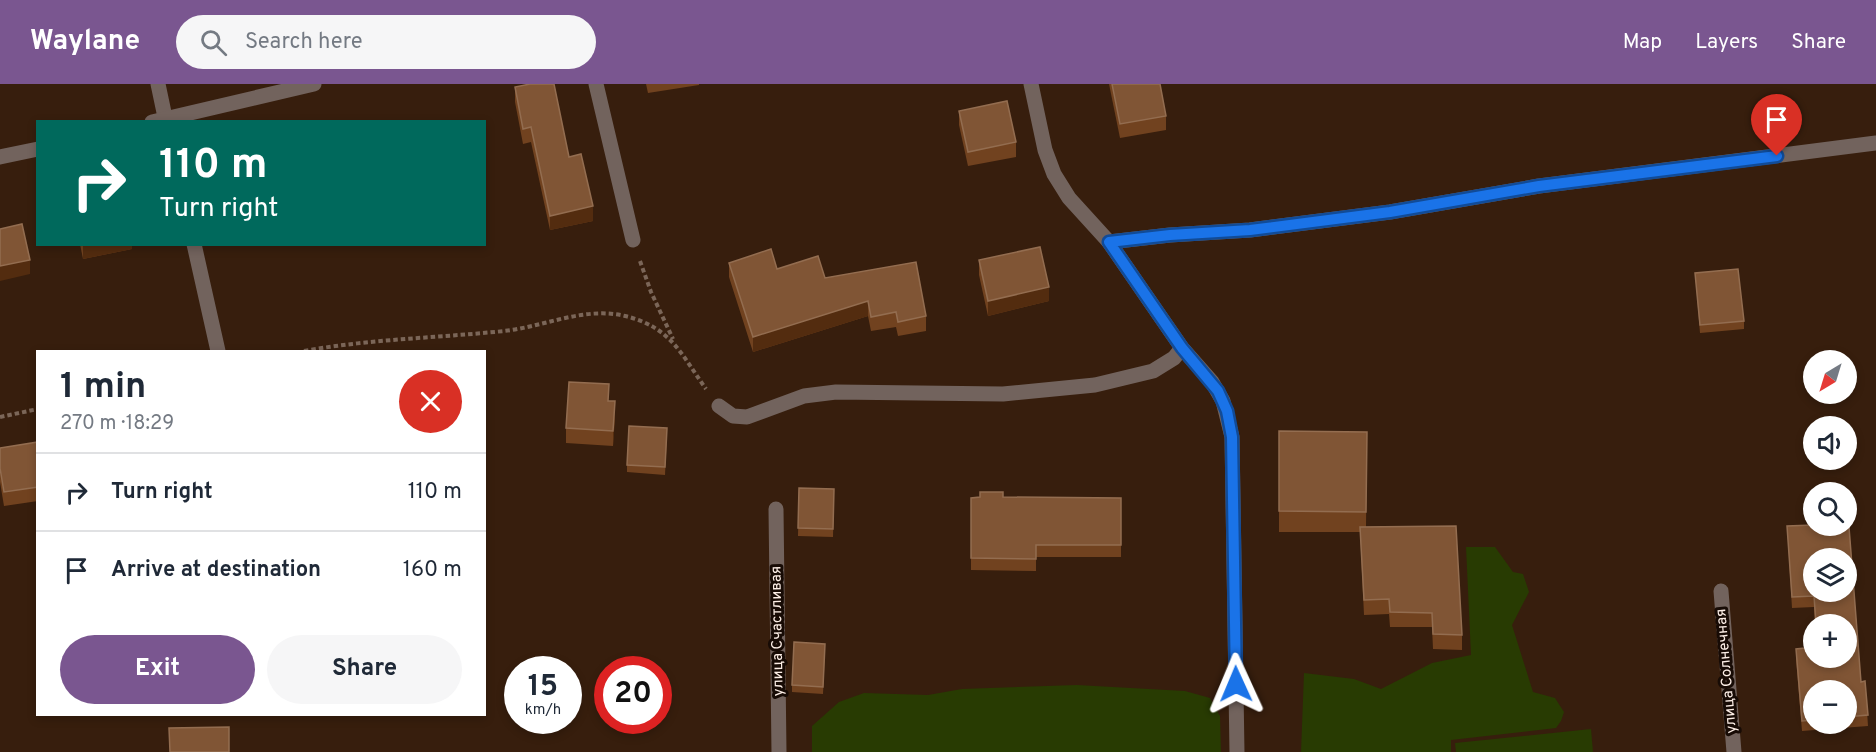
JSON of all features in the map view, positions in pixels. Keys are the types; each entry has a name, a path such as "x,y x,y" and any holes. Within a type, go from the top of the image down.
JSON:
{"lane":[{"path":"158,84 161,120 314,84"},
{"path":"596,84 633,240"},
{"path":"1031,84 1045,150 1054,174 1069,198 1109,242 1182,348 1218,391 1227,411 1232,437 1237,752"},
{"path":"1109,242 1170,235 1250,230 1390,212 1539,186 1876,143"},
{"path":"0,157 36,148"},
{"path":"194,246 218,350"},
{"path":"719,406 733,416 747,417 804,396 836,392 1003,394 1095,385 1153,371 1174,358 1182,348"},
{"name":"улица Счастливая","path":"776,509 779,752"},
{"name":"улица Солнечная","path":"1721,591 1734,752"}],"path":[{"path":"633,240 651,292 675,343 719,406"},
{"path":"310,350 345,344 506,331 607,313 643,322 660,330 675,343"},
{"path":"0,417 36,409"}],"green space":[{"path":"1466,547 1495,547 1513,572 1523,574 1529,592 1512,625 1533,692 1555,698 1564,712 1556,728 1451,740 1451,752 1301,752 1304,673 1354,679 1381,689 1432,663 1471,655"},
{"path":"1077,685 1185,691 1210,698 1220,716 1221,752 812,752 812,726 839,702 864,693 928,695 962,689"},
{"path":"1591,729 1593,752 1456,752 1455,743"}],"building":[{"path":"530,84 554,84 569,157 581,154 593,206 550,216 531,127 523,129 515,87"},
{"path":"1112,84 1160,84 1166,116 1120,124"},
{"path":"1007,101 1016,142 968,152 959,111"},
{"path":"22,224 30,260 0,266 0,229"},
{"path":"1040,247 1049,287 988,301 979,260"},
{"path":"771,249 777,269 818,256 825,278 916,262 926,316 898,322 896,312 871,317 868,301 753,337 729,263"},
{"path":"1738,269 1744,321 1700,325 1695,273"},
{"path":"569,382 609,384 608,401 615,401 613,431 566,428"},
{"path":"629,426 667,428 665,467 627,465"},
{"path":"1279,431 1367,432 1366,512 1279,511"},
{"path":"36,442 36,487 4,492 0,468 0,448"},
{"path":"799,488 834,489 833,529 798,528"},
{"path":"980,492 1003,492 1003,497 1121,498 1121,545 1036,545 1036,559 971,558 971,498 980,497"},
{"path":"1803,525 1803,536 1850,536 1851,548 1803,548 1803,596 1792,597 1787,526"},
{"path":"1456,526 1462,635 1433,634 1432,613 1390,612 1389,599 1364,600 1360,527"},
{"path":"1814,602 1855,602 1856,614 1815,614"},
{"path":"1857,630 1861,682 1865,681 1868,715 1857,716 1857,680 1803,680 1802,721 1796,649 1803,648 1803,668 1857,668"},
{"path":"794,642 825,644 823,687 792,685"},
{"path":"229,727 229,752 170,752 169,728"}],"route":[{"path":"1236,684 1232,437 1227,411 1212,382 1182,348 1109,242 1170,235 1250,230 1390,212 1539,186 1777,156"}]}
